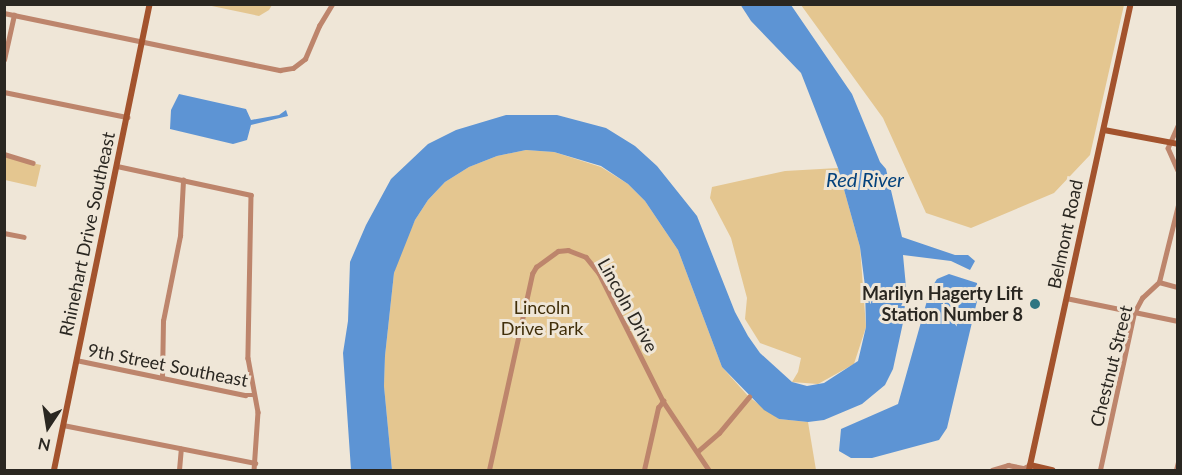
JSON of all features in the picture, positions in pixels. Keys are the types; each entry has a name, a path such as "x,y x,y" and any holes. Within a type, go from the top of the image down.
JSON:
{"street":[{"name":"Rhinehart Drive Southeast","path":"54,471 150,4"},
{"path":"4,13 278,70 293,68 305,59 318,26 332,4"},
{"name":"Belmont Road","path":"1029,468 1131,4"},
{"path":"4,60 14,15"},
{"path":"4,92 127,117"},
{"path":"1178,126 1168,148 1178,170"},
{"path":"1104,130 1178,144"},
{"path":"4,154 33,163"},
{"path":"117,166 251,195 248,358 258,420 254,471"},
{"path":"162,378 163,321 180,236 183,180"},
{"name":"Chestnut Street","path":"1100,471 1134,313 1142,298 1159,282 1178,205"},
{"path":"4,233 24,237"},
{"name":"Lincoln Drive","path":"489,471 532,274 536,267 558,251 568,250 586,257 599,273 663,401 709,471"},
{"path":"1159,282 1178,287"},
{"path":"1066,298 1178,321"},
{"name":"9th Street Southeast","path":"76,360 245,395 255,395"},
{"path":"697,452 719,433 749,397"},
{"path":"644,471 658,408 663,401"},
{"path":"63,425 255,463"},
{"path":"179,471 181,449"},
{"path":"1176,471 1178,462"},
{"path":"992,471 1008,465 1052,471"}],"green space":[{"path":"272,4 269,10 259,16 207,5"},
{"path":"801,5 1124,5 1090,155 1054,193 971,228 926,213 883,118"},
{"name":"Lincoln Drive Park","path":"526,150 554,152 601,167 628,184 645,201 678,250 722,367 749,397 779,419 808,422 816,470 392,470 384,386 385,356 394,273 400,252 415,220 428,200 445,182 469,167 497,156"},
{"path":"5,157 41,165 36,187 5,180"},
{"path":"838,168 860,247 866,327 854,364 818,384 792,382 798,372 801,358 760,343 745,319 747,298 731,238 710,198 712,187 785,171"}],"water":[{"name":"Red River","path":"740,4 791,5 852,94 880,162 886,169 902,237 955,255 968,255 975,261 970,270 951,261 903,255 906,287 904,318 893,369 885,385 862,404 824,420 808,422 779,419 764,410 722,367 678,250 645,201 628,184 601,166 554,152 526,150 497,156 469,167 445,182 428,200 415,220 394,273 385,356 384,386 392,470 351,470 343,353 348,321 350,262 366,225 391,179 428,144 456,130 506,115 557,115 606,128 635,146 657,166 697,216 735,312 748,336 760,353 792,382 807,386 824,383 858,361 866,327 865,286 860,247 838,168 801,73 751,21"},
{"path":"179,94 246,109 251,120 279,115 286,110 288,116 251,125 247,140 233,144 170,129 171,110"},
{"path":"949,274 977,283 978,297 947,428 939,440 872,458 851,458 839,451 841,429 898,404 930,290 937,279"}],"place":[{"name":"Marilyn Hagerty Lift Station Number 8","path":"1035,304"}]}
